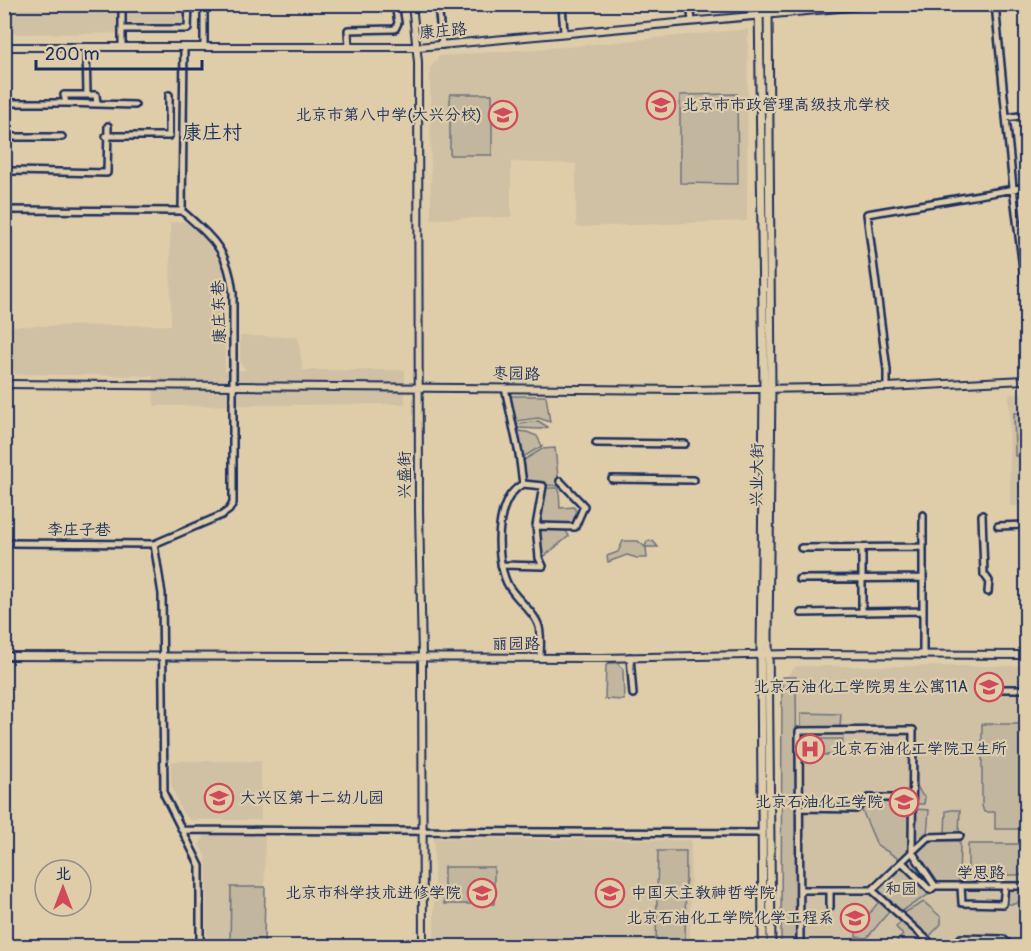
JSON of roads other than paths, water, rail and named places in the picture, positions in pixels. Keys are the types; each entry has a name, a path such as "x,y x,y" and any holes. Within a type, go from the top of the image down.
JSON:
{"main road":[{"name":"兴业大街","path":"759,4 768,389"},
{"name":"兴业大街","path":"763,946 769,287 768,4"},
{"name":"兴业大街","path":"765,655 771,946"}],"street":[{"path":"122,4 122,47"},
{"path":"122,29 189,29 189,4"},
{"path":"204,4 204,46"},
{"path":"349,47 348,30 395,29 398,23 395,4"},
{"name":"兴盛街","path":"412,4 418,47 423,946"},
{"path":"438,4 442,45"},
{"path":"690,4 692,21"},
{"name":"康庄路","path":"4,47 418,47 883,4"},
{"path":"995,4 1026,293"},
{"path":"561,5 564,32"},
{"path":"86,47 87,95"},
{"path":"4,210 182,210 184,47"},
{"path":"66,103 64,94 96,95 97,104"},
{"path":"106,136 169,136 169,95"},
{"path":"4,103 135,105"},
{"path":"1006,118 1026,115"},
{"path":"13,171 107,173 108,126"},
{"path":"4,136 62,136"},
{"path":"887,387 867,214 1026,187"},
{"name":"康庄东巷","path":"154,544 222,515 233,503 234,385 231,271 223,252 213,239 182,210"},
{"name":"枣园路","path":"4,384 768,389 887,387 1026,380"},
{"path":"505,388 524,484"},
{"path":"596,443 685,444"},
{"path":"612,480 694,480"},
{"path":"536,526 575,527 584,506 560,481"},
{"path":"501,565 543,566 539,558 536,526 543,486 524,484 517,488 509,499 501,520 499,544 501,565 507,584 539,625 540,657"},
{"path":"923,515 923,655"},
{"path":"982,515 984,574 989,581 988,592"},
{"path":"998,526 1026,525"},
{"name":"李庄子巷","path":"4,543 154,544"},
{"path":"154,544 162,594 164,794 200,866 200,946"},
{"path":"801,548 923,547"},
{"path":"862,548 862,612"},
{"path":"799,579 923,578"},
{"path":"801,613 923,611"},
{"name":"丽园路","path":"4,656 1026,655"},
{"path":"630,657 633,694"},
{"path":"981,689 1026,689"},
{"path":"800,946 799,731 913,730 912,852 935,886 930,890 902,862"},
{"path":"800,808 856,809 868,798 912,798"},
{"path":"182,830 763,833"},
{"path":"872,890 928,837 960,836"},
{"name":"学思路","path":"935,886 1026,886"},
{"path":"961,886 962,903 1003,904 1005,886"},
{"path":"800,890 872,890 934,946"},
{"path":"830,890 830,907"},
{"path":"953,946 961,938 1003,939 1011,946"}],"place":[{"name":"北京市市政管理高级技术学校","path":"661,105"},
{"name":"北京市第八中学(大兴分校)","path":"503,115"},
{"name":"北京石油化工学院男生公寓11A","path":"989,687"},
{"name":"北京石油化工学院卫生所","path":"810,749"},
{"name":"大兴区第十二幼儿园","path":"219,798"},
{"name":"北京石油化工学院","path":"904,802"},
{"name":"北京市科学技术进修学院","path":"482,893"},
{"name":"中国天主教神哲学院","path":"610,893"},
{"name":"北京石油化工学院化学工程系","path":"855,918"}],"district":[{"name":"康庄村","path":"212,132"}],"park label":[{"name":"和园","path":"901,889"}]}
